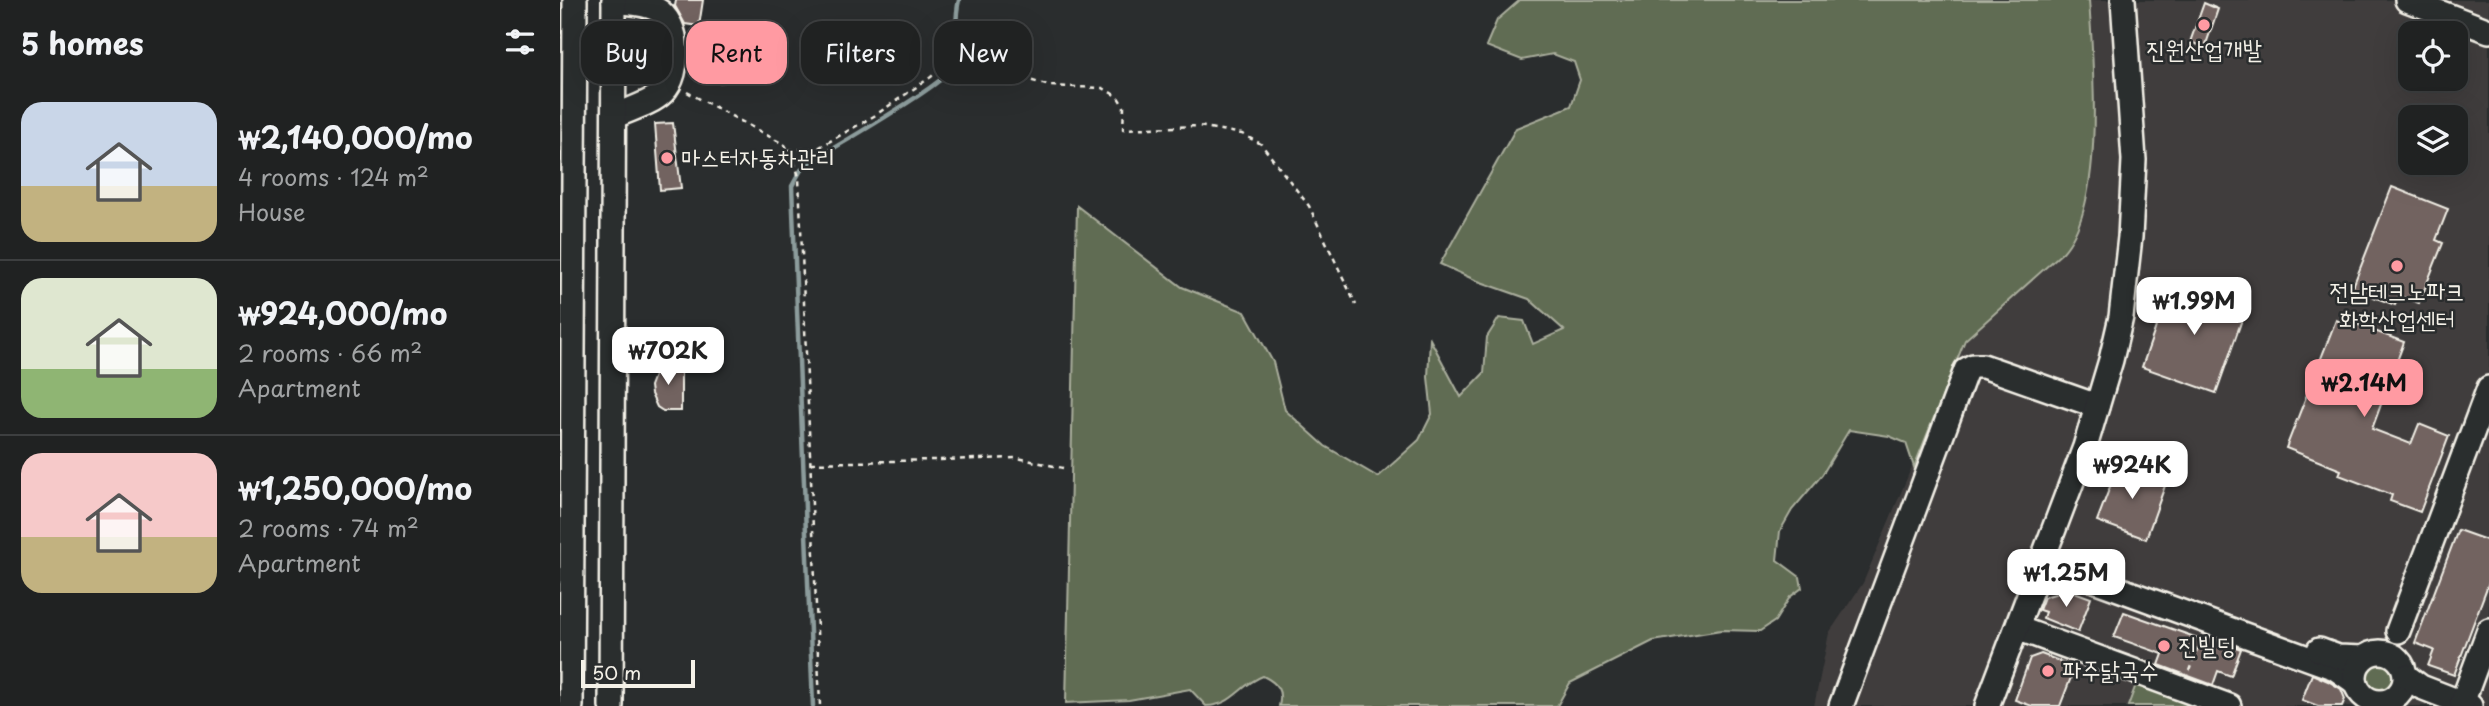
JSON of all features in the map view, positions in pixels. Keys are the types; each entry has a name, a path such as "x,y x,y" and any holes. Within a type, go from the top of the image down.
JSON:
{"street":[{"path":"570,706 575,0"},
{"path":"1987,706 2085,447 2121,317 2132,214 2133,123 2123,0"},
{"path":"2407,0 2489,31"},
{"path":"611,706 614,1 653,8 666,16 668,21"},
{"path":"672,30 675,48 672,73"},
{"path":"615,116 655,97 668,84"},
{"path":"1841,706 1966,370 1973,366 1983,366 2097,406"},
{"path":"2388,702 2404,684 2398,631 2489,388"},
{"path":"2044,555 2207,622 2335,668 2358,693 2371,701 2416,700 2430,706"},
{"path":"2044,555 2338,657 2386,652 2421,687 2466,704 2482,669 2489,630"},
{"path":"2017,628 2229,706"},
{"path":"2358,693 2357,665 2398,631"}],"path":[{"path":"789,150 818,148 874,116 944,65 1004,72 1048,86 1103,88 1118,97 1125,107 1123,129 1199,126 1220,128 1253,139 1266,150 1309,206 1356,305"},
{"path":"671,84 780,142 789,150 799,177 820,706"},
{"path":"810,463 1018,458 1063,468"},
{"path":"2183,689 2207,622"}],"shaded area":[{"path":"2089,0 2489,0 2489,706 1814,706 1829,633 1863,583 1965,340 2071,243 2084,211 2095,86"}],"green space":[{"path":"1520,0 2089,0 2094,132 2086,202 2077,230 2063,252 1965,340 1914,467 1906,443 1889,436 1849,430 1822,475 1792,510 1780,531 1777,560 1800,577 1802,588 1790,597 1775,621 1760,631 1721,630 1653,641 1570,683 1557,706 1279,706 1278,688 1263,676 1230,699 1215,705 1206,706 1190,689 1129,700 1066,703 1077,206 1182,287 1245,312 1273,362 1285,410 1325,446 1378,477 1419,440 1432,414 1428,377 1430,339 1461,397 1484,373 1487,337 1499,318 1524,321 1533,344 1564,330 1529,299 1440,264 1516,128 1571,106 1580,80 1574,62 1553,54 1522,60 1486,46 1497,20"},
{"path":"2380,658 2393,664 2399,677 2393,690 2380,696 2367,690 2361,677 2367,664"},
{"path":"2137,682 2200,706 2128,706"}],"building":[{"path":"676,0 703,0 700,21 686,21 685,24 675,6"},
{"name":"진원산업개발","path":"2204,3 2218,9 2205,47 2190,42"},
{"path":"673,123 681,188 660,190 655,124"},
{"name":"전남테크노파크 화학산업센터","path":"2392,187 2448,209 2436,240 2443,243 2419,303 2399,296 2395,305 2352,289"},
{"path":"2172,281 2246,308 2216,393 2142,367"},
{"path":"2336,320 2346,324 2348,321 2404,342 2372,429 2411,444 2419,424 2449,436 2420,512 2390,501 2392,495 2339,475 2341,470 2286,448"},
{"path":"664,363 681,363 681,411 663,411 657,407 651,394 650,386 655,373"},
{"path":"2119,463 2167,480 2146,539 2097,521"},
{"path":"2458,530 2489,541 2489,582 2454,675 2428,666 2434,650 2415,643"},
{"path":"2069,590 2091,598 2078,632 2043,618 2045,612 2039,610 2044,597"},
{"path":"2124,612 2206,641 2208,637 2241,649 2231,676 2218,671 2213,685 2159,665 2163,654 2114,637"},
{"path":"2041,654 2075,667 2060,706 2032,706 2015,700 2030,658"},
{"path":"2312,674 2341,689 2345,699 2342,706 2318,706 2302,700"}],"waterway":[{"path":"813,706 792,186 801,170 810,162 943,78 950,70 955,53 959,0"}],"place":[{"name":"진원산업개발","path":"2204,25"},
{"name":"마스터자동차관리","path":"667,158"},
{"name":"전남테크노파크 화학산업센터","path":"2397,266"},
{"name":"진빌딩","path":"2164,646"},
{"name":"파주닭국수","path":"2048,671"}]}
